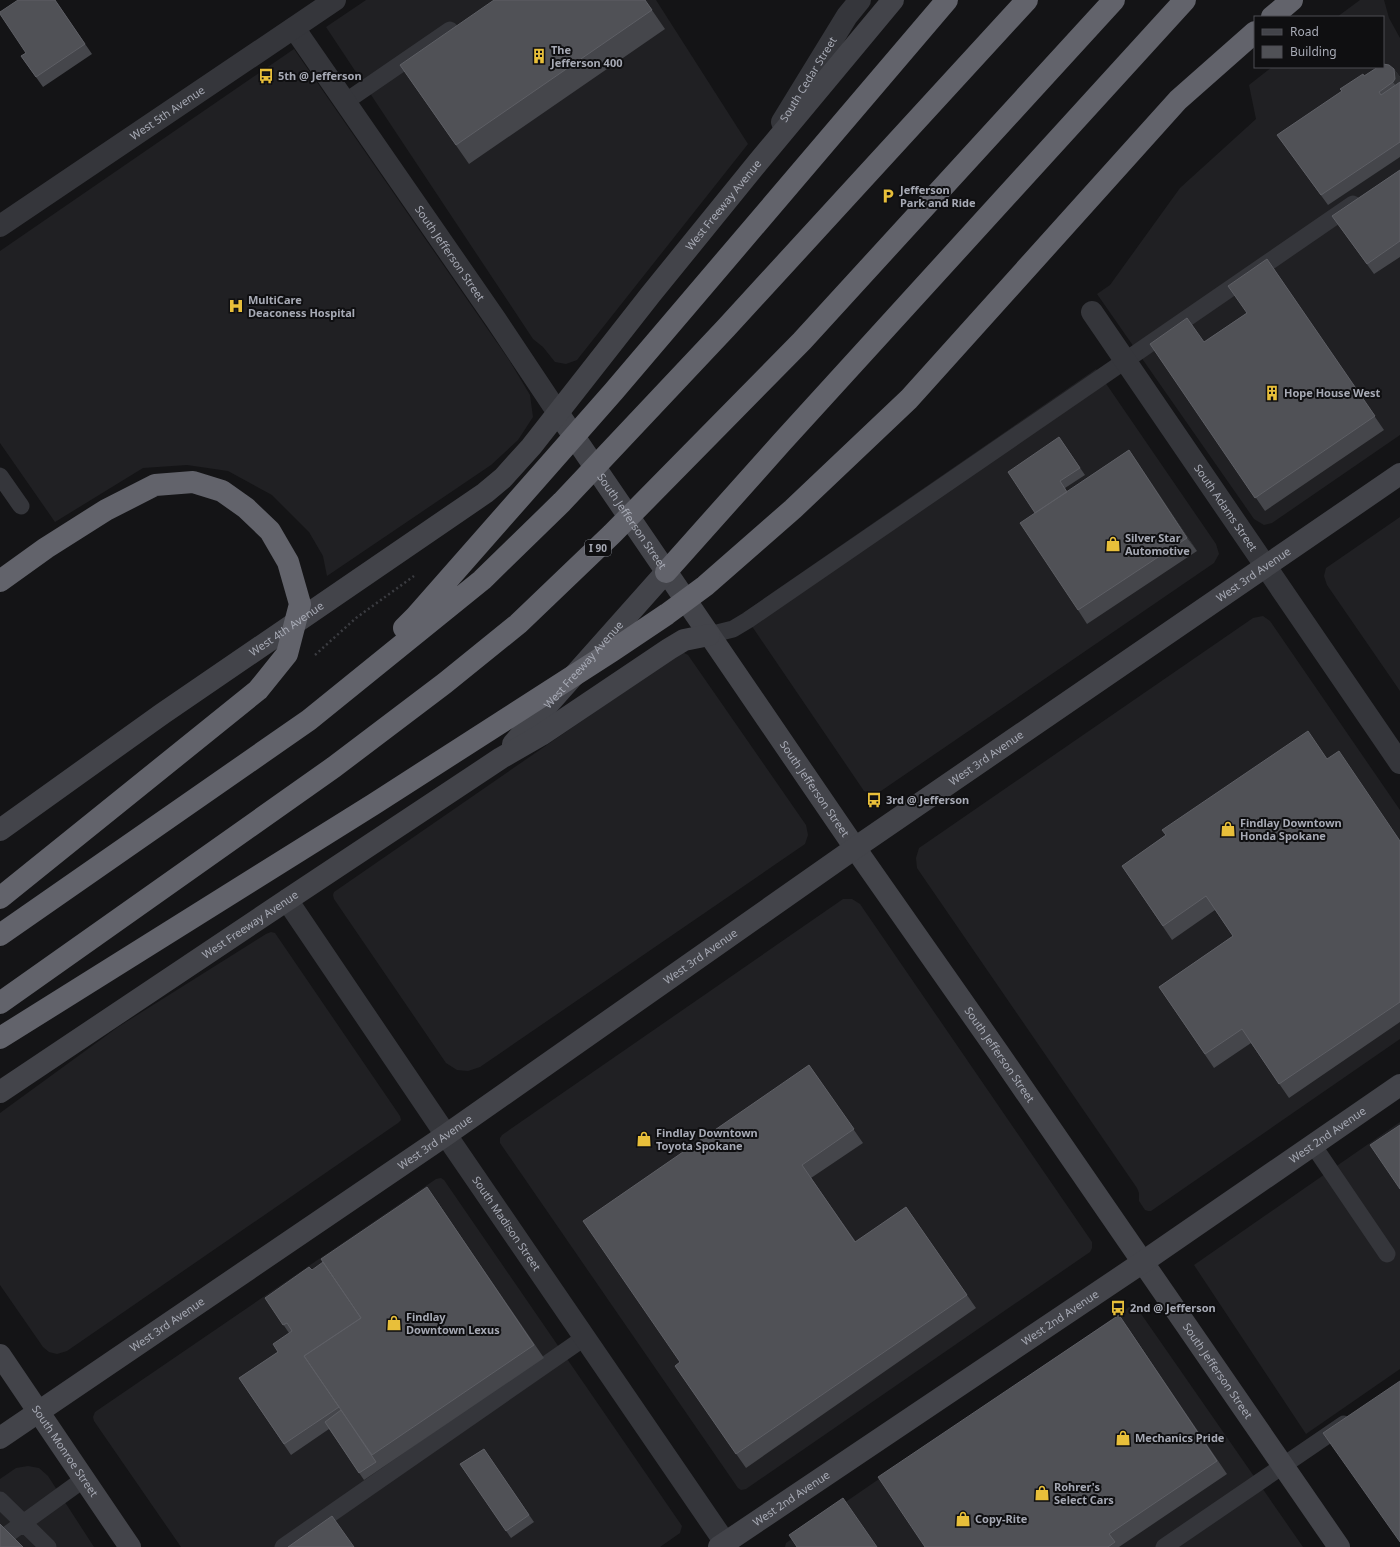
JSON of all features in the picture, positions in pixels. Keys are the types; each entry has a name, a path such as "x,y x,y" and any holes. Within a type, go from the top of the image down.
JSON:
{"highway":[{"path":"309,720 416,616 614,391 947,0"},
{"path":"0,935 309,720 482,580 562,502 720,334 1026,0"},
{"name":"I 90","path":"0,1004 334,767 445,683 518,624 612,534 802,340 1114,0"},
{"path":"666,572 792,430 1185,0"},
{"path":"1273,16 1292,0"},
{"path":"0,1038 374,804 612,651 705,586 793,509 909,399 1178,100 1254,33"},
{"path":"0,581 46,548 106,510 155,485 193,482 222,491 246,508 270,531 288,562 300,604 287,654 258,690 0,898"}],"main road":[{"name":"West Freeway Avenue","path":"558,413 651,294 893,0"},
{"name":"South Jefferson Street","path":"558,413 855,848 998,1052 1339,1547"},
{"name":"West 4th Avenue","path":"0,830 162,714 484,493 503,478 516,464 558,413"},
{"name":"West 3rd Avenue","path":"0,1438 446,1135 855,848 1400,474"},
{"name":"West Freeway Avenue","path":"501,758 666,572"},
{"name":"West Freeway Avenue","path":"0,1092 501,758 541,735 669,648 684,640 709,634"},
{"name":"West 2nd Avenue","path":"724,1546 1143,1262 1400,1085"},
{"name":"South Monroe Street","path":"0,1355 130,1547"}],"street":[{"name":"West 5th Avenue","path":"0,226 335,0"},
{"name":"South Cedar Street","path":"759,161 847,16 860,0"},
{"name":"South Jefferson Street","path":"294,28 496,320 558,413"},
{"name":"South Adams Street","path":"1092,312 1400,763"},
{"name":"South Madison Street","path":"287,900 724,1546"}],"lane":[{"path":"345,102 462,22"},
{"path":"709,634 733,628 748,620 1369,194"},
{"path":"0,476 21,506"},
{"path":"1313,1145 1387,1254"},
{"path":"283,1547 584,1338"},
{"path":"1164,1547 1355,1416"},
{"path":"8,1534 84,1479"},
{"path":"2,1506 23,1522 48,1547"}],"shaded area":[{"path":"366,0 656,0 748,144 577,360 566,364 555,362 543,347 533,339 326,27"},
{"path":"1360,0 1384,0 1389,18 1400,38 1400,435 1272,523 1264,525 1254,519 1097,294 1110,285 1180,188 1256,119 1249,85 1271,68 1384,68 1384,16 1338,16"},
{"name":"MultiCare Deaconess Hospital","path":"294,49 509,360 530,395 533,417 518,440 491,465 327,576 323,556 309,532 272,495 228,471 187,465 143,468 55,522 0,443 0,251"},
{"path":"1096,369 1216,544 1219,554 1214,563 878,793 871,794 864,791 743,613"},
{"path":"1400,517 1400,691 1327,585 1324,576 1326,568"},
{"path":"1263,616 1270,621 1400,810 1400,1039 1151,1211 1148,1211 1145,1210 1139,1201 1139,1193 1137,1188 917,868 916,858 919,848 1253,618"},
{"path":"680,653 688,655 806,825 808,835 805,844 480,1067 468,1071 457,1070 446,1063 334,899 334,892"},
{"path":"843,899 852,899 860,904 1092,1242 1092,1248 1090,1252 746,1489 741,1490 738,1488 500,1143 500,1138 502,1135"},
{"path":"271,932 275,933 400,1116 401,1120 67,1351 57,1354 49,1352 43,1347 0,1285 0,1113 118,1027"},
{"path":"1400,1122 1400,1369 1306,1434 1194,1265"},
{"path":"441,1178 444,1180 682,1526 680,1533 660,1547 181,1547 94,1421 93,1417 95,1412 436,1179"},
{"path":"1134,1306 1137,1308 1303,1547 785,1547 786,1543 1129,1307"},
{"path":"28,1466 39,1468 48,1476 94,1547 0,1547 0,1479 16,1468"}],"building":[{"path":"18,0 55,0 85,44 36,77 21,56 26,53 0,14 0,12"},
{"name":"The Jefferson 400","path":"494,0 645,0 652,10 456,145 400,65"},
{"path":"1384,64 1389,65 1394,69 1395,79 1379,92 1381,95 1400,82 1400,142 1321,195 1277,135 1342,91 1340,89 1363,74 1364,76 1376,68 1384,68"},
{"path":"1400,170 1400,241 1367,264 1332,216"},
{"name":"Hope House West","path":"1267,259 1375,416 1255,498 1150,344 1187,318 1204,342 1247,313 1228,286"},
{"path":"1059,437 1080,468 1060,481 1067,492 1035,513 1008,472"},
{"name":"Silver Star Automotive","path":"1129,450 1187,538 1078,610 1020,523"},
{"path":"1308,731 1327,759 1339,751 1400,841 1400,1002 1279,1084 1242,1029 1205,1054 1159,987 1233,936 1206,896 1163,926 1122,866 1166,835 1162,830"},
{"path":"809,1065 854,1129 802,1165 855,1242 906,1207 967,1295 736,1454 675,1366 680,1362 583,1221"},
{"path":"1400,1125 1400,1189 1370,1145"},
{"path":"427,1187 534,1345 372,1455 304,1356 361,1318 321,1259"},
{"path":"323,1262 361,1318 304,1356 339,1407 284,1444 239,1378 278,1352 273,1344 292,1331 287,1323 283,1325 265,1298 309,1267 312,1270"},
{"path":"1119,1315 1217,1461 1109,1534 1115,1542 1108,1547 925,1547 878,1477"},
{"path":"1400,1381 1400,1542 1323,1433"},
{"path":"341,1410 376,1462 359,1473 325,1422"},
{"path":"484,1449 529,1515 506,1531 460,1464"},
{"path":"843,1498 877,1547 797,1547 789,1535"},
{"path":"332,1516 354,1547 288,1547"},
{"path":"0,1524 23,1547 0,1547"}],"place":[{"name":"The Jefferson 400","path":"539,56"},
{"name":"5th @ Jefferson","path":"266,76"},
{"name":"Jefferson Park and Ride","path":"888,196"},
{"name":"MultiCare Deaconess Hospital","path":"236,306"},
{"name":"Hope House West","path":"1272,393"},
{"name":"Silver Star Automotive","path":"1113,544"},
{"name":"3rd @ Jefferson","path":"874,800"},
{"name":"Findlay Downtown Honda Spokane","path":"1228,829"},
{"name":"Findlay Downtown Toyota Spokane","path":"644,1139"},
{"name":"2nd @ Jefferson","path":"1118,1308"},
{"name":"Findlay Downtown Lexus","path":"394,1323"},
{"name":"Mechanics Pride","path":"1123,1438"},
{"name":"Rohrer's Select Cars","path":"1042,1493"},
{"name":"Copy-Rite","path":"963,1519"}]}
